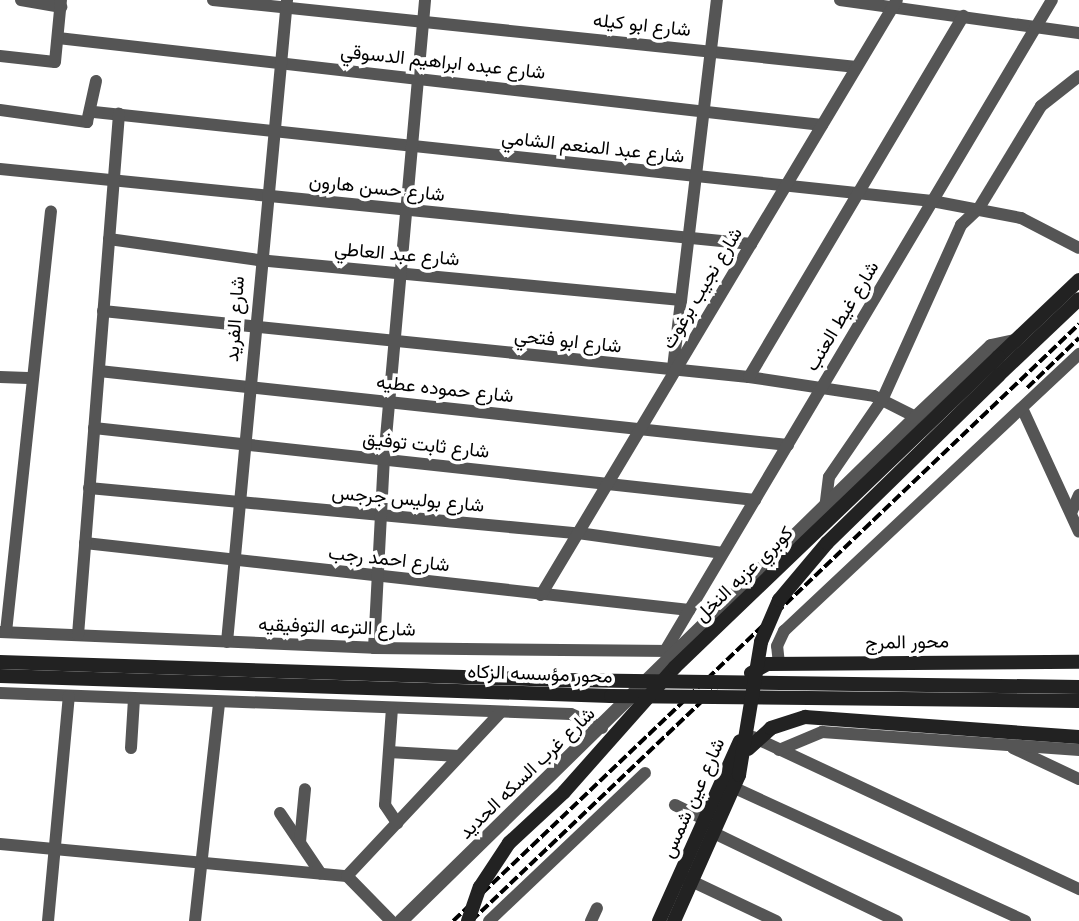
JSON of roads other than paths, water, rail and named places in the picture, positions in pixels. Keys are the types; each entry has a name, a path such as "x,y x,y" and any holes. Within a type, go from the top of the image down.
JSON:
{"main road":[{"name":"كوبري عزبه النخل","path":"674,921 710,827 746,753 761,642 791,582 999,375 1062,306 1079,280"},
{"name":"كوبري عزبه النخل","path":"468,921 480,887 509,843 564,792 676,667 1014,341 1062,306 1079,299"},
{"name":"محور مؤسسه الزكاه","path":"0,662 561,680 1079,687"},
{"name":"محور المرج","path":"747,685 757,667 779,664 1079,662"},
{"name":"محور مؤسسه الزكاه","path":"0,676 586,696 1079,701"},
{"name":"شارع عين شمس","path":"659,921 680,876 710,827 742,732 747,685"},
{"path":"746,753 771,728 805,717 1079,737"}],"street":[{"path":"0,56 53,63 61,4 21,0"},
{"name":"شارع ابو كيله","path":"213,0 287,4 423,22 857,67"},
{"path":"374,648 388,402 425,0"},
{"path":"674,371 717,0"},
{"path":"840,0 895,3 1079,33"},
{"name":"شارع غيط العنب","path":"669,651 689,610 1052,0"},
{"name":"شارع نجيب برغوث","path":"541,596 895,3"},
{"name":"شارع الفريد","path":"227,642 236,561 258,260 287,4"},
{"path":"748,377 860,195 963,16"},
{"name":"شارع عبده ابراهيم الدسوقي","path":"58,38 822,125"},
{"path":"825,511 829,477 883,398 939,264 979,208 1041,106 1079,76"},
{"path":"94,112 96,81"},
{"name":"شارع عبد المنعم الشامي","path":"0,110 84,123 94,112 119,114 932,201 979,208 1042,225 1079,248"},
{"path":"78,635 119,114"},
{"name":"شارع حسن هارون","path":"0,169 751,244"},
{"path":"3,632 28,379 51,211"},
{"name":"شارع عبد العاطي","path":"109,239 258,260 681,300"},
{"name":"شارع ابو فتحي","path":"103,312 748,377 883,398 916,417"},
{"name":"شارع غرب السكه الحديد","path":"401,921 602,728 669,651 825,511 916,417 991,346 1014,341"},
{"path":"779,664 784,631 1078,357"},
{"name":"شارع حموده عطيه","path":"99,371 788,445"},
{"path":"0,376 28,379"},
{"path":"1022,408 1079,532"},
{"name":"شارع ثابت توفيق","path":"94,428 755,500"},
{"name":"شارع بوليس جرجس","path":"89,488 240,505 578,533 723,553"},
{"path":"1071,513 1079,495"},
{"name":"شارع احمد رجب","path":"85,543 541,596 689,610"},
{"name":"شارع الترعه التوفيقيه","path":"3,632 374,648 669,651"},
{"path":"0,693 571,714 602,728"},
{"path":"48,921 69,696"},
{"path":"131,748 134,699"},
{"path":"195,921 219,702"},
{"path":"392,708 385,805 397,823"},
{"path":"346,876 501,712"},
{"path":"742,732 1079,889"},
{"path":"779,750 822,732 1079,750"},
{"path":"1006,745 1079,779"},
{"path":"388,752 459,756"},
{"path":"489,921 645,773"},
{"path":"724,784 1024,921"},
{"path":"300,842 305,789"},
{"path":"675,806 710,827 897,921"},
{"path":"280,813 321,874"},
{"path":"0,844 346,876 391,921"},
{"path":"680,876 776,921"},
{"path":"591,921 597,908"}],"railway":[{"path":"453,921 1079,324"},
{"path":"1027,388 1079,338"},
{"path":"471,921 724,680"}]}
